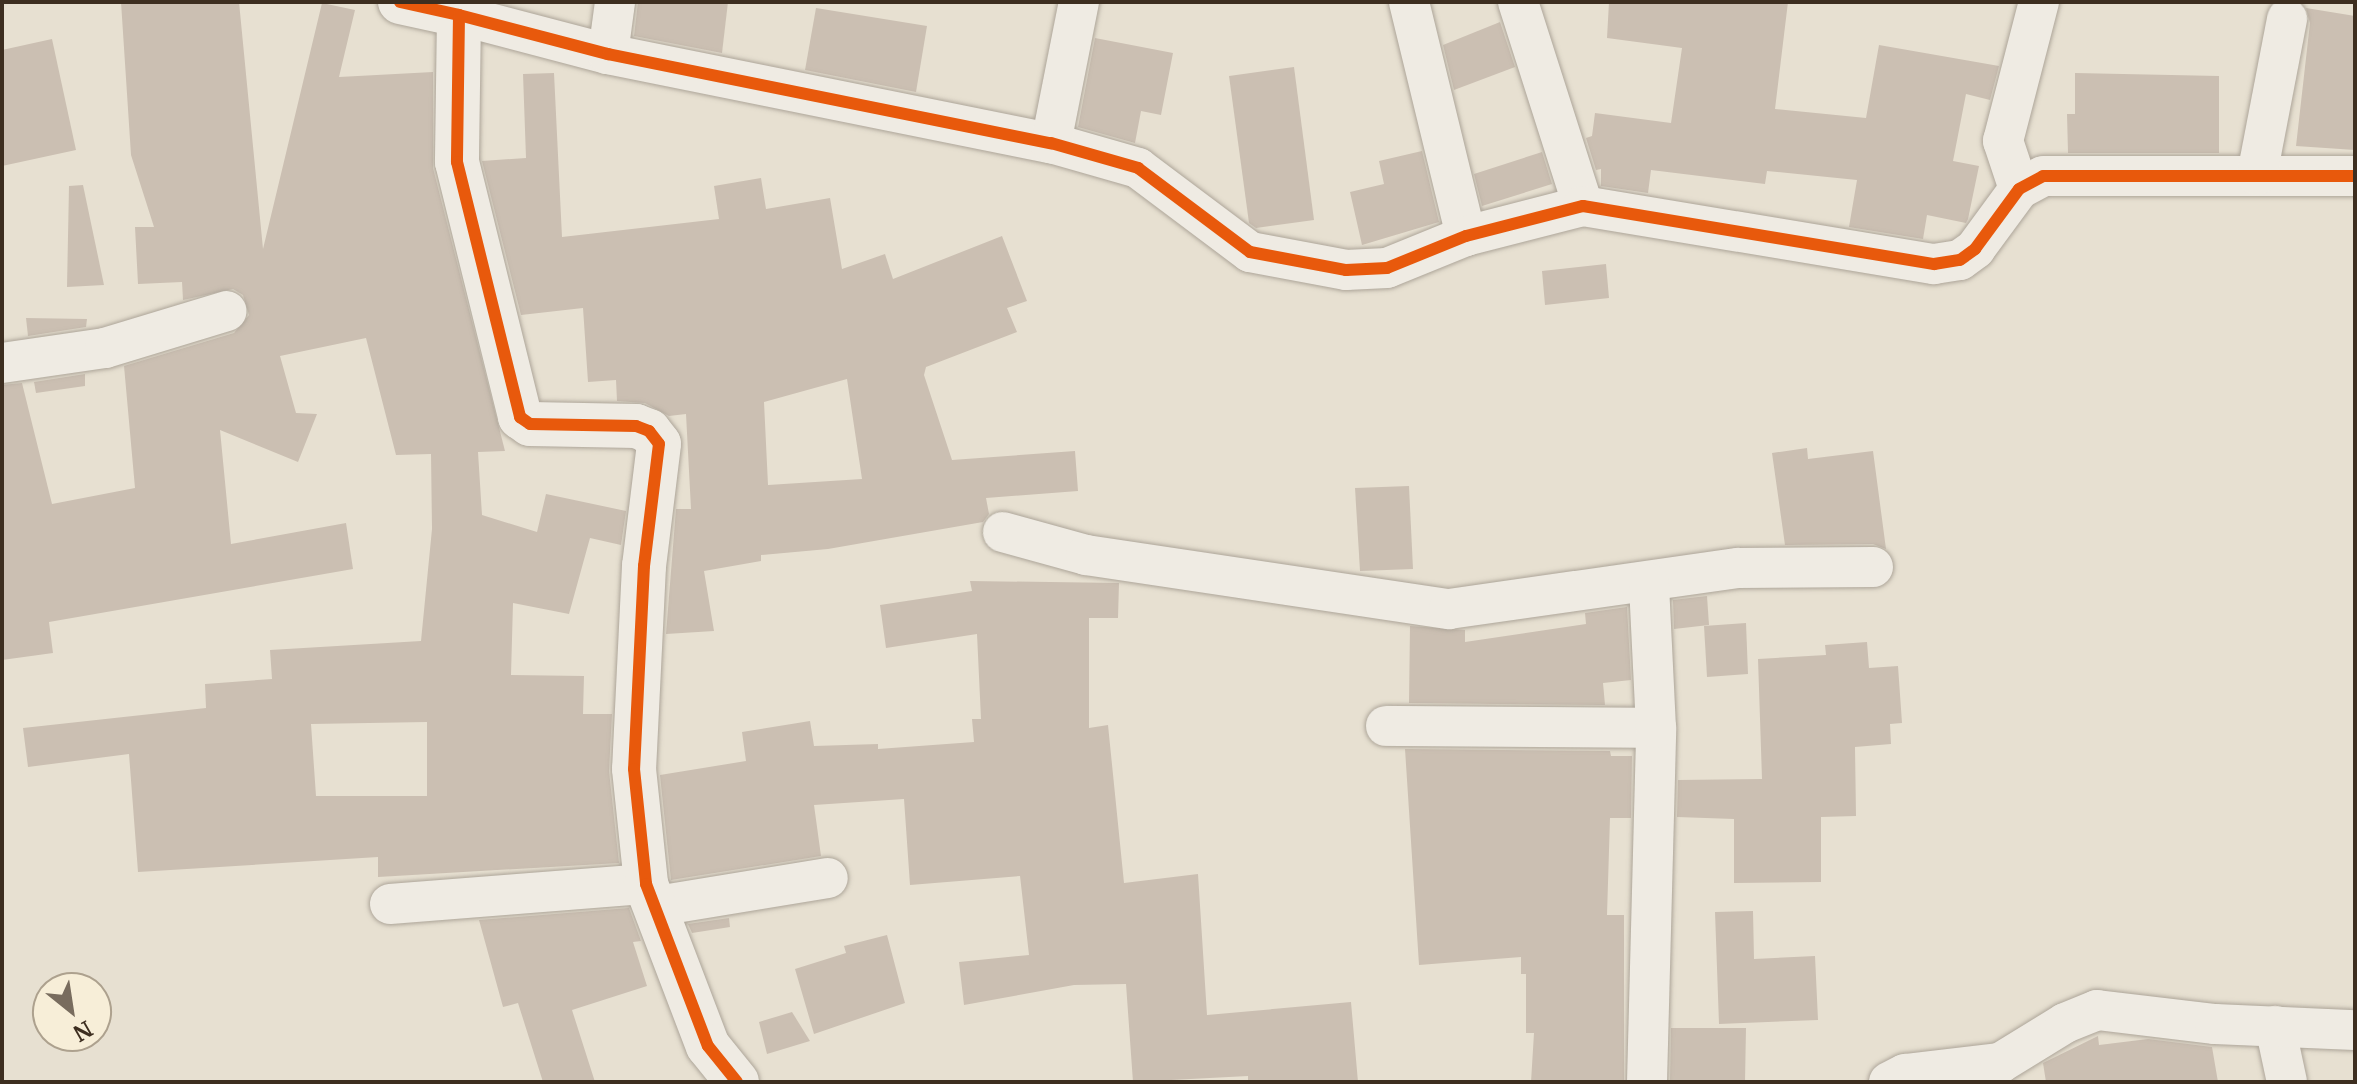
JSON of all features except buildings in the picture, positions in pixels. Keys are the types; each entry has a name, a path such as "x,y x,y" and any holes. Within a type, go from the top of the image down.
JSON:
{"street":[{"path":"400,2 608,54 1051,143 1138,168 1250,252 1346,270 1387,268 1466,236 1583,206 1934,264 1960,260 1975,249 2019,189 2043,176 2355,176"},
{"path":"608,54 615,2"},
{"path":"1051,143 1079,2"},
{"path":"1409,2 1466,236"},
{"path":"1518,2 1583,206"},
{"path":"2019,189 2003,141 2039,2"},
{"path":"459,15 457,162 520,417 530,424 636,426 649,431 659,444 644,566 634,769 652,895 708,1046 737,1082"},
{"path":"2257,175 2287,19"},
{"path":"2,363 105,348 227,311"},
{"path":"1003,532 1086,555 1449,609 1738,568 1873,567"},
{"path":"1647,1082 1656,728 1649,583"},
{"path":"1386,726 1656,728"},
{"path":"390,904 652,895 828,878"},
{"path":"1889,1082 1905,1074 2000,1063 2065,1023 2097,1010 2355,1030"},
{"path":"2275,1026 2287,1082"}],"cycle path":[{"path":"400,2 459,15 457,162 520,417 530,424 636,426 649,431 659,444 644,566 634,769 646,884 708,1046 737,1082"},
{"path":"459,15 608,54 1051,143 1138,168 1250,252 1346,270 1387,268 1466,236 1583,206 1934,264 1960,260 1975,249 2019,189 2043,176 2355,176"}]}
